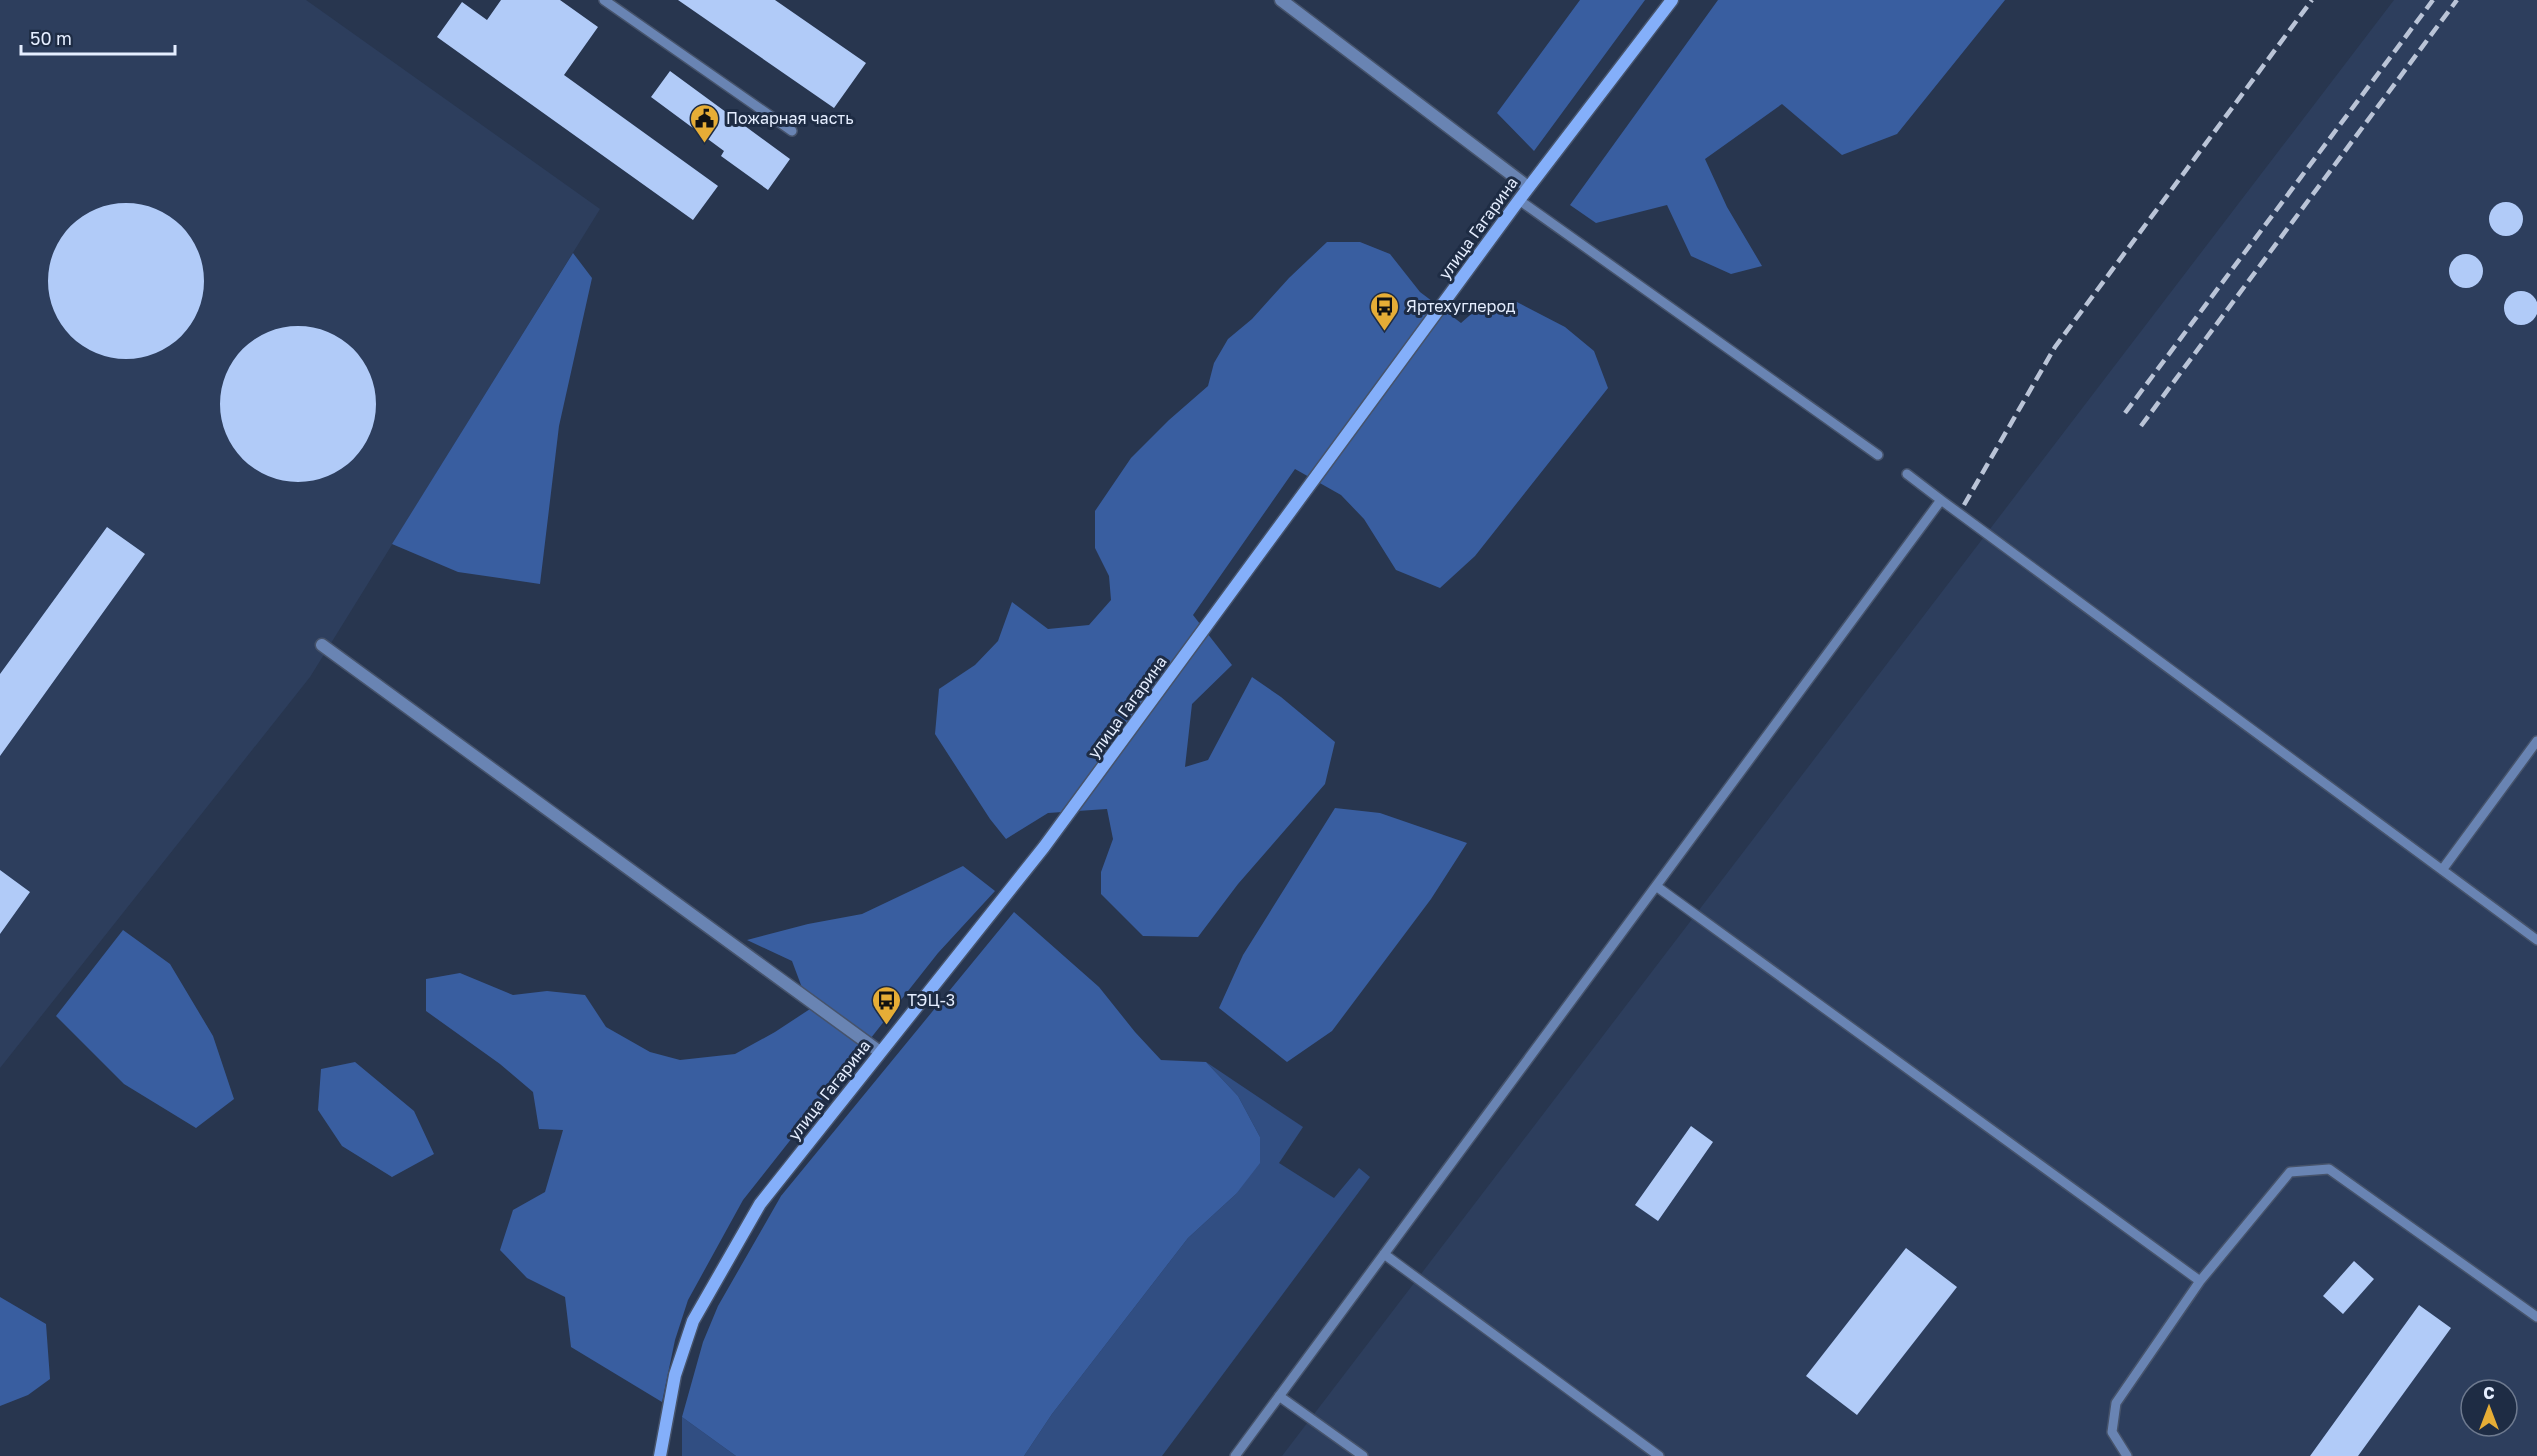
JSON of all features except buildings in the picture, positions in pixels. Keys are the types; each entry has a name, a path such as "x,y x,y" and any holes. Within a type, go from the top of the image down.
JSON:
{"main road":[{"name":"улица Гагарина","path":"660,1456 675,1375 693,1322 760,1204 1044,847 1528,187 1672,0"}],"street":[{"path":"1281,0 1528,187"},
{"path":"322,645 880,1052"}],"lane":[{"path":"604,0 792,131"},
{"path":"1519,200 1878,455"},
{"path":"1907,474 2537,940"},
{"path":"1235,1456 1941,500"},
{"path":"2442,870 2537,741"},
{"path":"1656,886 2200,1281"},
{"path":"2127,1456 2112,1432 2116,1404 2200,1281 2290,1172 2329,1169 2537,1317"},
{"path":"1384,1254 1659,1456"},
{"path":"1279,1396 1363,1456"}],"shaded area":[{"path":"0,0 306,0 600,209 310,677 0,1068"},
{"path":"1580,0 1645,0 1534,151 1497,113"},
{"path":"1718,0 2005,0 1897,134 1842,155 1782,104 1705,159 1727,207 1762,266 1731,274 1691,256 1667,205 1596,223 1570,205"},
{"path":"2394,0 2537,0 2537,1456 1282,1456"},
{"path":"1327,242 1360,242 1390,254 1420,292 1461,323 1485,302 1517,302 1565,327 1594,351 1608,388 1475,556 1440,588 1396,570 1364,519 1341,495 1295,469 1193,615 1232,665 1192,704 1185,767 1208,760 1252,677 1281,697 1335,742 1325,784 1238,884 1198,937 1143,936 1101,894 1101,872 1113,839 1107,809 1048,813 1006,839 990,819 935,734 939,689 975,665 998,641 1012,602 1048,629 1089,625 1111,600 1109,576 1095,548 1095,511 1131,458 1169,420 1208,386 1214,363 1228,339 1252,319 1289,278"},
{"path":"573,253 592,278 559,426 540,584 458,572 392,544"},
{"path":"1335,808 1380,813 1467,843 1431,899 1332,1031 1287,1062 1219,1008 1243,955"},
{"path":"963,866 995,891 938,953 743,1200 688,1300 675,1340 662,1402 571,1347 565,1297 527,1278 500,1250 513,1210 545,1192 563,1130 539,1129 533,1092 500,1064 426,1011 426,979 460,973 513,995 547,991 585,995 606,1027 650,1052 680,1060 735,1054 810,1009 792,961 747,940 808,924 862,914"},
{"path":"1014,912 1099,987 1161,1060 1206,1062 1238,1096 1260,1137 1260,1163 1236,1194 1188,1238 1052,1414 1024,1456 736,1456 682,1417 703,1342 718,1306 781,1196"},
{"path":"123,930 170,964 213,1036 234,1099 196,1128 124,1084 56,1016"},
{"path":"355,1062 414,1111 434,1154 392,1177 342,1146 318,1110 321,1069"},
{"path":"1206,1062 1303,1127 1279,1163 1334,1198 1359,1168 1370,1177 1162,1456 1024,1456 1052,1414 1188,1238 1236,1194 1260,1137 1238,1096"},
{"path":"0,1297 46,1324 50,1379 28,1395 0,1406"},
{"path":"682,1417 736,1456 682,1456"}],"railway":[{"path":"1964,505 2055,347 2312,0"},
{"path":"2125,413 2433,0"},
{"path":"2141,426 2457,0"}],"place":[{"name":"Пожарная часть","path":"705,144"},
{"name":"Яртехуглерод","path":"1385,332"},
{"name":"ТЭЦ-3","path":"886,1026"}]}
